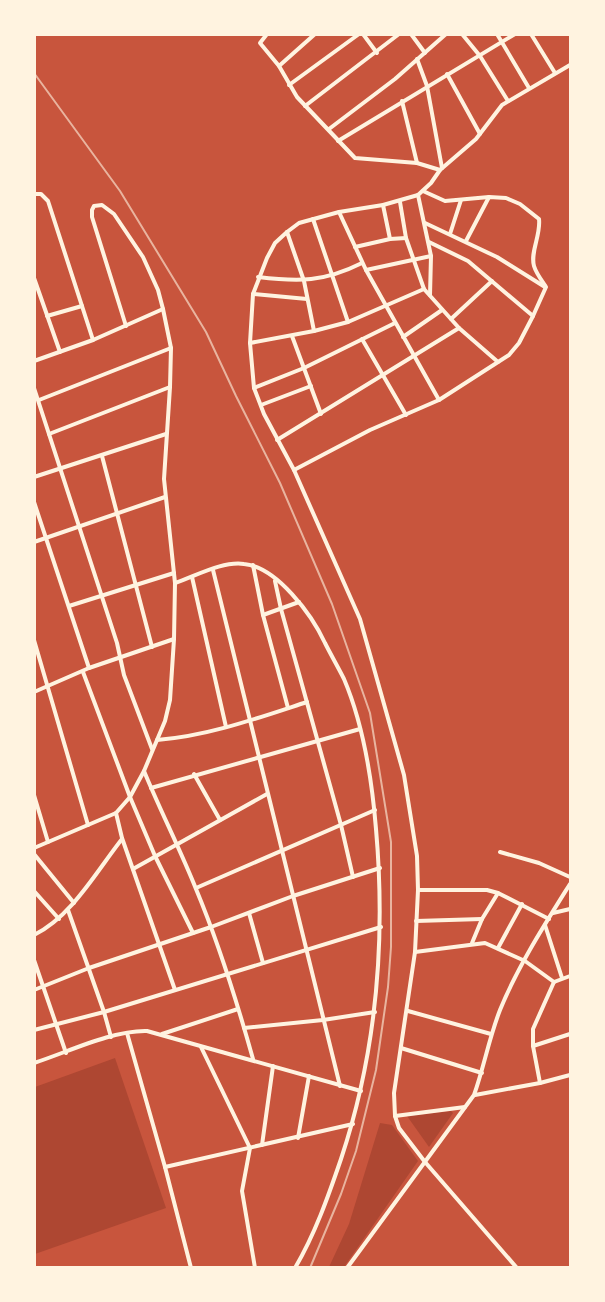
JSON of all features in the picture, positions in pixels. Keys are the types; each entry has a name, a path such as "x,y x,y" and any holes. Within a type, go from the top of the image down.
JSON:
{"street":[{"path":"267,34 259,42 279,66 289,85 305,106 356,159 417,163 441,169"},
{"path":"279,66 315,34"},
{"path":"289,85 361,34 377,53"},
{"path":"305,106 399,34"},
{"path":"411,34 425,53"},
{"path":"329,129 378,93 446,34"},
{"path":"462,34 480,56 508,100"},
{"path":"497,34 529,88"},
{"path":"338,141 515,34"},
{"path":"531,34 555,73"},
{"path":"417,59 427,86 441,169"},
{"path":"517,1268 425,1162 399,1128 395,1116 394,1093 415,952 418,890 417,856 404,775 360,619 294,470 277,440 254,388 250,343 253,294 258,277 275,243 286,232 299,223 313,219 339,212 383,206 418,195 441,169 461,154 480,134 508,100 570,65"},
{"path":"447,74 480,134"},
{"path":"402,101 417,163"},
{"path":"423,191 445,201 489,196 506,198 520,204 539,219 540,230 534,254 534,266 546,287"},
{"path":"34,194 40,194 48,201 93,340"},
{"path":"418,195 431,256 430,295"},
{"path":"466,241 489,196"},
{"path":"450,234 461,200"},
{"path":"400,202 406,238 424,289 459,328 498,362"},
{"path":"34,848 116,813 130,797 144,771 165,721 170,700 175,583 165,496 171,348 158,290 142,257 107,207 94,206 92,217 126,326"},
{"path":"383,206 390,239"},
{"path":"339,212 362,263 439,400"},
{"path":"313,219 348,322"},
{"path":"425,223 497,257 546,287"},
{"path":"286,232 304,281 314,331"},
{"path":"355,247 406,238"},
{"path":"429,242 468,261 533,316"},
{"path":"366,270 431,256"},
{"path":"258,277 304,281 331,275 362,263"},
{"path":"34,278 36,291 60,352"},
{"path":"451,319 492,281"},
{"path":"294,470 370,430 439,400 498,362 515,349 546,287"},
{"path":"250,343 292,336 348,322 424,289"},
{"path":"253,294 307,298"},
{"path":"47,316 82,306"},
{"path":"34,361 93,340 164,309"},
{"path":"403,337 442,310"},
{"path":"254,388 304,368 395,323"},
{"path":"277,440 459,328"},
{"path":"292,336 321,414"},
{"path":"362,339 406,415"},
{"path":"39,400 171,348"},
{"path":"261,405 311,386"},
{"path":"49,434 170,387"},
{"path":"34,388 102,596 127,685 152,750"},
{"path":"34,477 166,434"},
{"path":"102,456 152,647"},
{"path":"34,542 165,496"},
{"path":"34,502 89,668"},
{"path":"175,583 231,564 243,563 268,573 299,601 322,635 344,681 360,729 371,780 380,868 381,927 375,1012 361,1091 352,1124 322,1213 295,1268"},
{"path":"253,566 263,615 288,708"},
{"path":"213,570 340,1086"},
{"path":"69,606 174,573"},
{"path":"192,577 226,727"},
{"path":"275,580 353,877"},
{"path":"263,615 299,601"},
{"path":"34,692 89,668 174,639"},
{"path":"34,640 88,825"},
{"path":"83,672 130,797 155,856 193,933"},
{"path":"157,740 188,736 226,727 307,702"},
{"path":"151,788 360,729"},
{"path":"144,771 211,927 228,974 253,1060"},
{"path":"194,774 220,820"},
{"path":"34,795 48,842"},
{"path":"133,868 267,795"},
{"path":"196,888 375,810"},
{"path":"116,813 122,838 175,990"},
{"path":"34,935 46,929 68,910 122,838"},
{"path":"500,852 539,863 570,877"},
{"path":"34,854 74,903"},
{"path":"34,990 89,968 211,927 293,896 380,868"},
{"path":"347,1268 474,1095 491,1034 501,1009 525,961 570,884"},
{"path":"418,890 481,890 498,893 549,919"},
{"path":"34,891 59,919"},
{"path":"472,943 482,919 498,893"},
{"path":"498,948 522,904"},
{"path":"552,913 570,909"},
{"path":"68,910 111,1037"},
{"path":"249,913 263,963"},
{"path":"416,921 482,919"},
{"path":"545,925 562,978"},
{"path":"34,1030 104,1012 381,927"},
{"path":"415,952 485,943 525,961 554,982"},
{"path":"34,960 66,1053"},
{"path":"540,1083 532,1029 554,982 570,976"},
{"path":"162,1034 238,1009"},
{"path":"408,1011 491,1034"},
{"path":"244,1028 375,1012"},
{"path":"34,1063 136,1031 162,1034 361,1091"},
{"path":"127,1033 191,1268"},
{"path":"533,1046 570,1035"},
{"path":"201,1046 250,1148 242,1191 255,1268"},
{"path":"401,1048 482,1072"},
{"path":"262,1145 273,1066"},
{"path":"474,1095 570,1075"},
{"path":"298,1137 309,1076"},
{"path":"395,1116 465,1107"},
{"path":"165,1167 352,1124"}],"shaded area":[{"path":"115,1058 166,1208 35,1254 35,1087"},
{"path":"451,1111 453,1113 429,1147 407,1116"},
{"path":"380,1123 392,1125 418,1161 344,1267 329,1267 349,1224"}],"railway":[{"path":"34,73 120,191 206,332 280,483 332,604 370,713 391,842 391,947 388,987 376,1070 356,1151 310,1268"}]}
